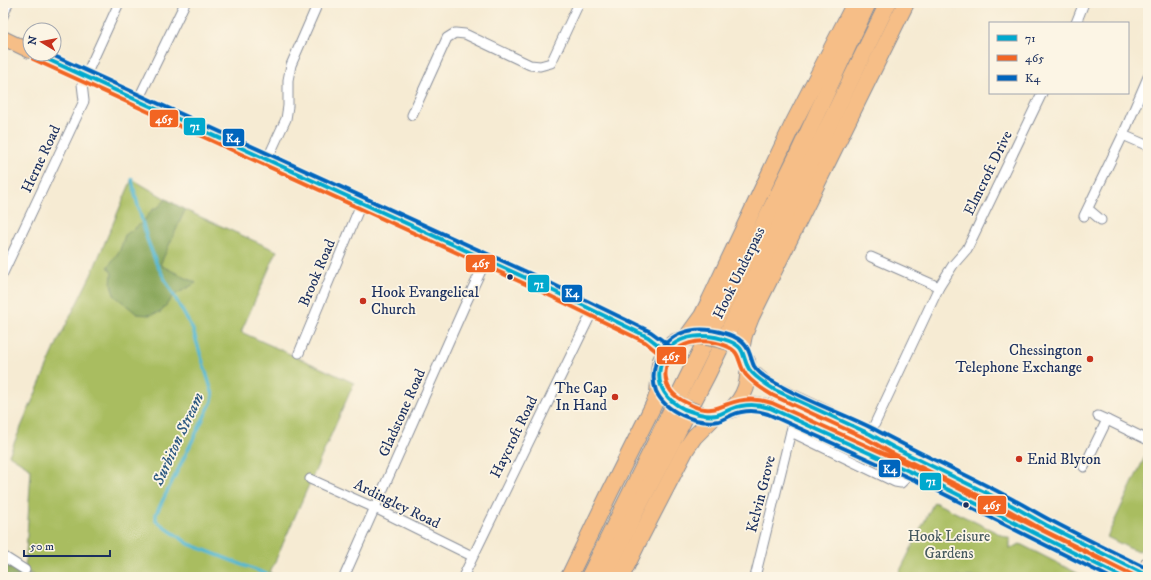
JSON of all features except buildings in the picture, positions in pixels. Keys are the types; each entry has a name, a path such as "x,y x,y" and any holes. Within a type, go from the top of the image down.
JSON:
{"highway":[{"path":"691,337 793,124 855,3"},
{"name":"Hook Underpass","path":"588,577 797,156 868,3"},
{"name":"Hook Underpass","path":"604,577 636,511 707,375 888,3"},
{"path":"738,347 751,317 906,3"},
{"path":"569,577 655,402 658,393 659,371 666,351 672,344 691,337 716,338 738,347 746,359 748,369 748,381 739,402 715,413 694,437 686,449 621,577"},
{"path":"748,369 764,383 775,390 870,434 878,440 1046,525 1146,571"},
{"path":"659,382 666,397 682,407 715,413 754,404 770,408 793,425 862,449 935,483 1122,577"}],"main road":[{"path":"3,38 22,47"},
{"path":"53,62 361,204 538,283 648,337 666,351"}],"street":[{"path":"3,16 8,3"},
{"name":"Herne Road","path":"3,273 84,101 82,84 119,3"},
{"path":"138,100 185,3"},
{"path":"267,160 286,119 288,106 288,80 292,65 318,3"},
{"path":"412,115 447,38 455,33 465,34 530,65 540,66 551,63 579,3"},
{"path":"1076,22 1084,3"},
{"path":"1101,220 1086,212 1123,135 1148,77"},
{"name":"Elmcroft Drive","path":"870,434 939,287 953,265 966,249 1042,94"},
{"path":"1123,135 1146,145"},
{"name":"Brook Road","path":"299,353 361,204"},
{"path":"871,257 939,287"},
{"name":"Gladstone Road","path":"344,577 486,260"},
{"name":"Haycroft Road","path":"463,577 577,339 593,310"},
{"path":"1098,416 1148,440"},
{"path":"1084,467 1107,420"},
{"path":"793,425 895,482 901,482 911,473"},
{"name":"Kelvin Grove","path":"755,577 793,425"},
{"name":"Ardingley Road","path":"310,479 375,508 472,556"},
{"path":"3,556 25,570"}],"green space":[{"path":"132,179 185,210 277,251 241,332 354,383 270,573 278,577 36,577 25,570 31,469 9,455 58,341 91,275"},
{"path":"166,199 185,210 160,265 196,283 173,296 161,312 149,315 137,314 114,295 111,284 112,273 108,267 120,250 125,235 142,223 152,210 160,206"},
{"path":"1148,450 1148,536 1140,551 1133,550 1107,537"},
{"name":"Hook Leisure Gardens","path":"934,502 1010,539 1010,549 1020,544 1085,577 897,577"},
{"path":"3,561 34,577 3,577"}],"waterway":[{"name":"Surbiton Stream","path":"132,179 147,239 157,265 193,330 213,395 212,401 156,514 156,521 189,544 274,577"}],"transit line":[{"name":"K4","path":"62,59 540,278 651,332 670,346"},
{"name":"465","path":"40,62 534,288 645,342 662,356"},
{"name":"71","path":"54,62 537,283 648,337 666,351"},
{"name":"K4","path":"1109,577 932,488 768,414 746,411 736,413 719,421 710,422 692,419 674,411 660,398 654,385 655,366 659,354 672,338 681,333 713,330 732,336 745,345 756,369 771,381 874,429 997,491 1074,533 1148,569"},
{"name":"71","path":"1122,577 935,483 770,408 746,405 736,407 717,415 700,414 684,409 678,406 664,393 659,375 663,357 670,347 685,339 703,336 721,338 729,341 739,346 751,372 775,390 870,434 1148,576"},
{"name":"465","path":"1125,572 938,478 772,403 761,400 745,400 708,409 699,408 690,404 677,397 667,385 665,374 669,359 675,351 690,343 717,343 731,348 735,351 746,375 758,386 772,395 867,439 1137,577"}],"place":[{"name":"Hook Evangelical Church","path":"363,301"},
{"name":"Chessington Telephone Exchange","path":"1090,359"},
{"name":"The Cap In Hand","path":"615,397"},
{"name":"Enid Blyton","path":"1019,459"}]}
